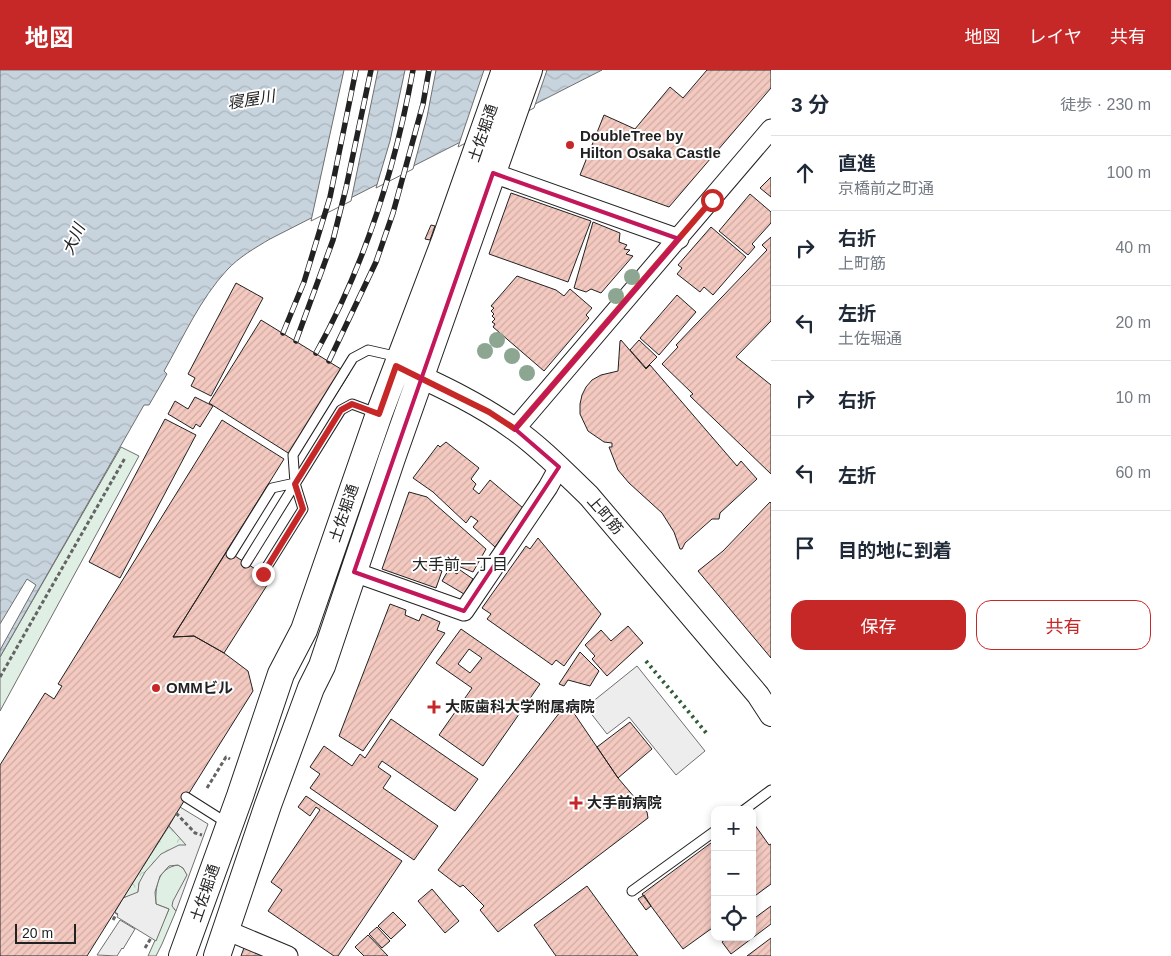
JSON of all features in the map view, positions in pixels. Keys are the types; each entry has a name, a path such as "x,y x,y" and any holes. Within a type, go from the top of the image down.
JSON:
{"main road":[{"name":"土佐堀通","path":"182,956 281,674 304,630 379,414 505,70"},
{"name":"土佐堀通","path":"217,956 268,805 311,688 322,666 420,377 529,70"}],"street":[{"path":"515,429 771,129"},
{"path":"493,173 679,239"},
{"name":"上町筋","path":"398,362 420,377 489,412 515,429 559,467 589,496 758,695 771,715"},
{"path":"354,572 464,611 548,487 559,467"},
{"path":"226,930 288,956"}],"lane":[{"path":"263,574 303,509 295,484 292,456 353,358 368,350 398,362"},
{"path":"246,563 341,410 352,404 379,414"},
{"path":"231,554 272,488 295,484"},
{"path":"749,806 771,790"},
{"path":"186,797 229,825"},
{"path":"632,891 711,834"}],"path":[{"path":"0,677 125,458"},
{"path":"206,788 222,762"},
{"path":"176,813 195,832 207,837"},
{"path":"113,920 117,914"},
{"path":"145,948 151,938"}],"highlighted area":[{"path":"493,173 679,239 515,429 559,467 464,611 354,572"}],"green space":[{"path":"121,447 139,456 0,711 0,657"},
{"path":"169,826 187,845 139,883 138,893 123,898"},
{"path":"178,865 188,875 162,944 156,956 148,956 169,909 156,904 157,885 166,870"}],"shaded area":[{"path":"637,666 705,751 676,775 629,717 607,734 586,707"},
{"path":"180,807 208,824 176,911 172,906 173,901 187,875 183,868 178,865 169,866 160,876 155,892 156,904 169,909 156,941 117,917 118,915 115,912 123,898 138,892 139,883 145,872 161,854 179,845 186,845 169,826"},
{"path":"120,920 135,929 123,949 117,956 97,955"}],"water":[{"path":"0,70 602,70 270,239 232,265 208,293 164,371 167,374 149,405 144,405 0,657"}],"pier":[{"path":"344,70 378,70 351,201 311,221"},
{"path":"405,70 436,70 427,117 413,169 376,188 390,141"},
{"path":"484,70 547,70 534,108 458,147"},
{"path":"27,579 36,585 0,650 0,624"}],"building":[{"path":"707,70 771,70 771,88 669,207 580,175 604,115 635,129 670,87 683,98"},
{"path":"771,177 771,197 760,188"},
{"path":"511,193 591,221 568,282 489,254"},
{"path":"750,194 771,212 771,223 752,244 755,247 748,255 719,231"},
{"path":"593,222 620,233 619,242 627,245 624,249 630,250 626,254 633,256 601,293 591,289 586,292 574,288"},
{"path":"431,225 435,226 430,240 425,239"},
{"path":"711,227 746,257 713,295 704,287 700,292 677,274 682,268 678,265"},
{"path":"771,237 771,321 736,357 771,385 771,474 690,396 693,394 662,364 678,347 676,345 767,250 762,245"},
{"path":"517,276 556,290 564,296 570,289 592,308 586,315 589,318 544,371 493,327 495,324 492,322 495,319 491,311 494,308 491,306"},
{"path":"236,283 263,298 211,396 191,386 195,378 188,374"},
{"path":"677,295 696,312 659,355 640,338"},
{"path":"261,320 349,374 296,458 209,403"},
{"path":"621,340 646,369 650,365 737,466 741,461 757,479 720,513 719,519 712,519 685,543 682,549 680,549 674,532 662,513 629,483 618,470 609,447 612,447 612,443 604,442 588,431 580,414 582,395 592,380 601,375 618,371"},
{"path":"639,340 657,357 646,368 630,350"},
{"path":"195,397 213,406 200,427 196,424 193,429 168,414 175,401 188,409"},
{"path":"165,419 196,435 120,578 89,562"},
{"name":"OMMビル","path":"222,420 284,459 173,637 194,636 224,653 248,671 253,691 87,956 0,956 0,765 45,693 54,699 62,686 58,684"},
{"path":"446,442 479,468 471,479 476,484 473,489 479,494 490,480 523,508 495,547 473,527 478,521 471,516 466,523 433,492 413,478 438,445 440,447"},
{"path":"409,492 427,497 486,549 473,572 440,559 437,569 442,571 436,588 382,569"},
{"path":"770,502 771,658 698,571 723,551"},
{"path":"538,538 601,614 564,666 556,660 552,665 487,619 491,614 482,608 526,546 530,549"},
{"path":"227,551 271,579 224,653 194,636 173,637"},
{"path":"449,569 457,574 460,570 473,579 464,594 442,581"},
{"path":"390,604 406,610 405,615 419,621 422,614 440,622 437,630 445,633 363,751 339,736"},
{"path":"628,626 643,643 607,676 592,659 595,656 585,645 601,630 611,641"},
{"path":"461,629 540,684 483,766 439,735 472,688 436,663","holes":["469,649 482,658 470,673 458,664"]},
{"path":"580,652 599,671 590,686 568,680 564,686 559,684"},
{"path":"567,703 618,778 647,812 648,818 498,932 480,910 484,906 463,885 460,887 438,870"},
{"path":"391,719 478,779 455,811 382,761 378,767 391,776 383,788 438,826 414,860 310,788 320,774 310,767 324,746 352,766 360,754 365,758"},
{"path":"630,722 652,749 618,778 597,747"},
{"path":"306,796 402,861 338,956 334,956 268,911 282,890 271,882 320,810 316,807 310,816 298,807"},
{"path":"756,827 769,845 771,844 771,884 756,895"},
{"path":"711,843 711,929 683,949 642,894"},
{"path":"587,886 638,956 556,956 534,925"},
{"path":"432,889 459,921 445,933 418,901"},
{"path":"644,895 651,906 646,910 638,899"},
{"path":"771,906 771,924 756,935 756,917"},
{"path":"393,912 406,925 391,939 378,926"},
{"path":"377,927 390,941 382,948 369,934"},
{"path":"368,935 388,956 364,956 355,947"},
{"path":"771,938 771,956 747,956"},
{"path":"723,941 748,941 731,954 722,942"},
{"path":"245,945 270,956 241,956"}],"railway":[{"path":"283,333 304,282 330,197 356,70"},
{"path":"296,341 333,240 371,70"},
{"path":"316,353 349,286 376,216 397,144 413,70"},
{"path":"329,361 376,262 393,213 423,104 429,70"}],"hedge":[{"path":"646,661 708,735"}],"place":[{"name":"DoubleTree by Hilton Osaka Castle","path":"570,145"},
{"name":"OMMビル","path":"156,688"},
{"name":"大阪歯科大学附属病院","path":"434,707"},
{"name":"大手前病院","path":"576,803"}],"district":[{"name":"大手前一丁目","path":"460,564"}],"route":[{"path":"263,574 303,509 295,484 341,410 352,404 379,414 396,366 489,412 515,429 712,200"}],"water label":[{"name":"寝屋川","path":"251,99"},
{"name":"大川","path":"73,239"}]}
